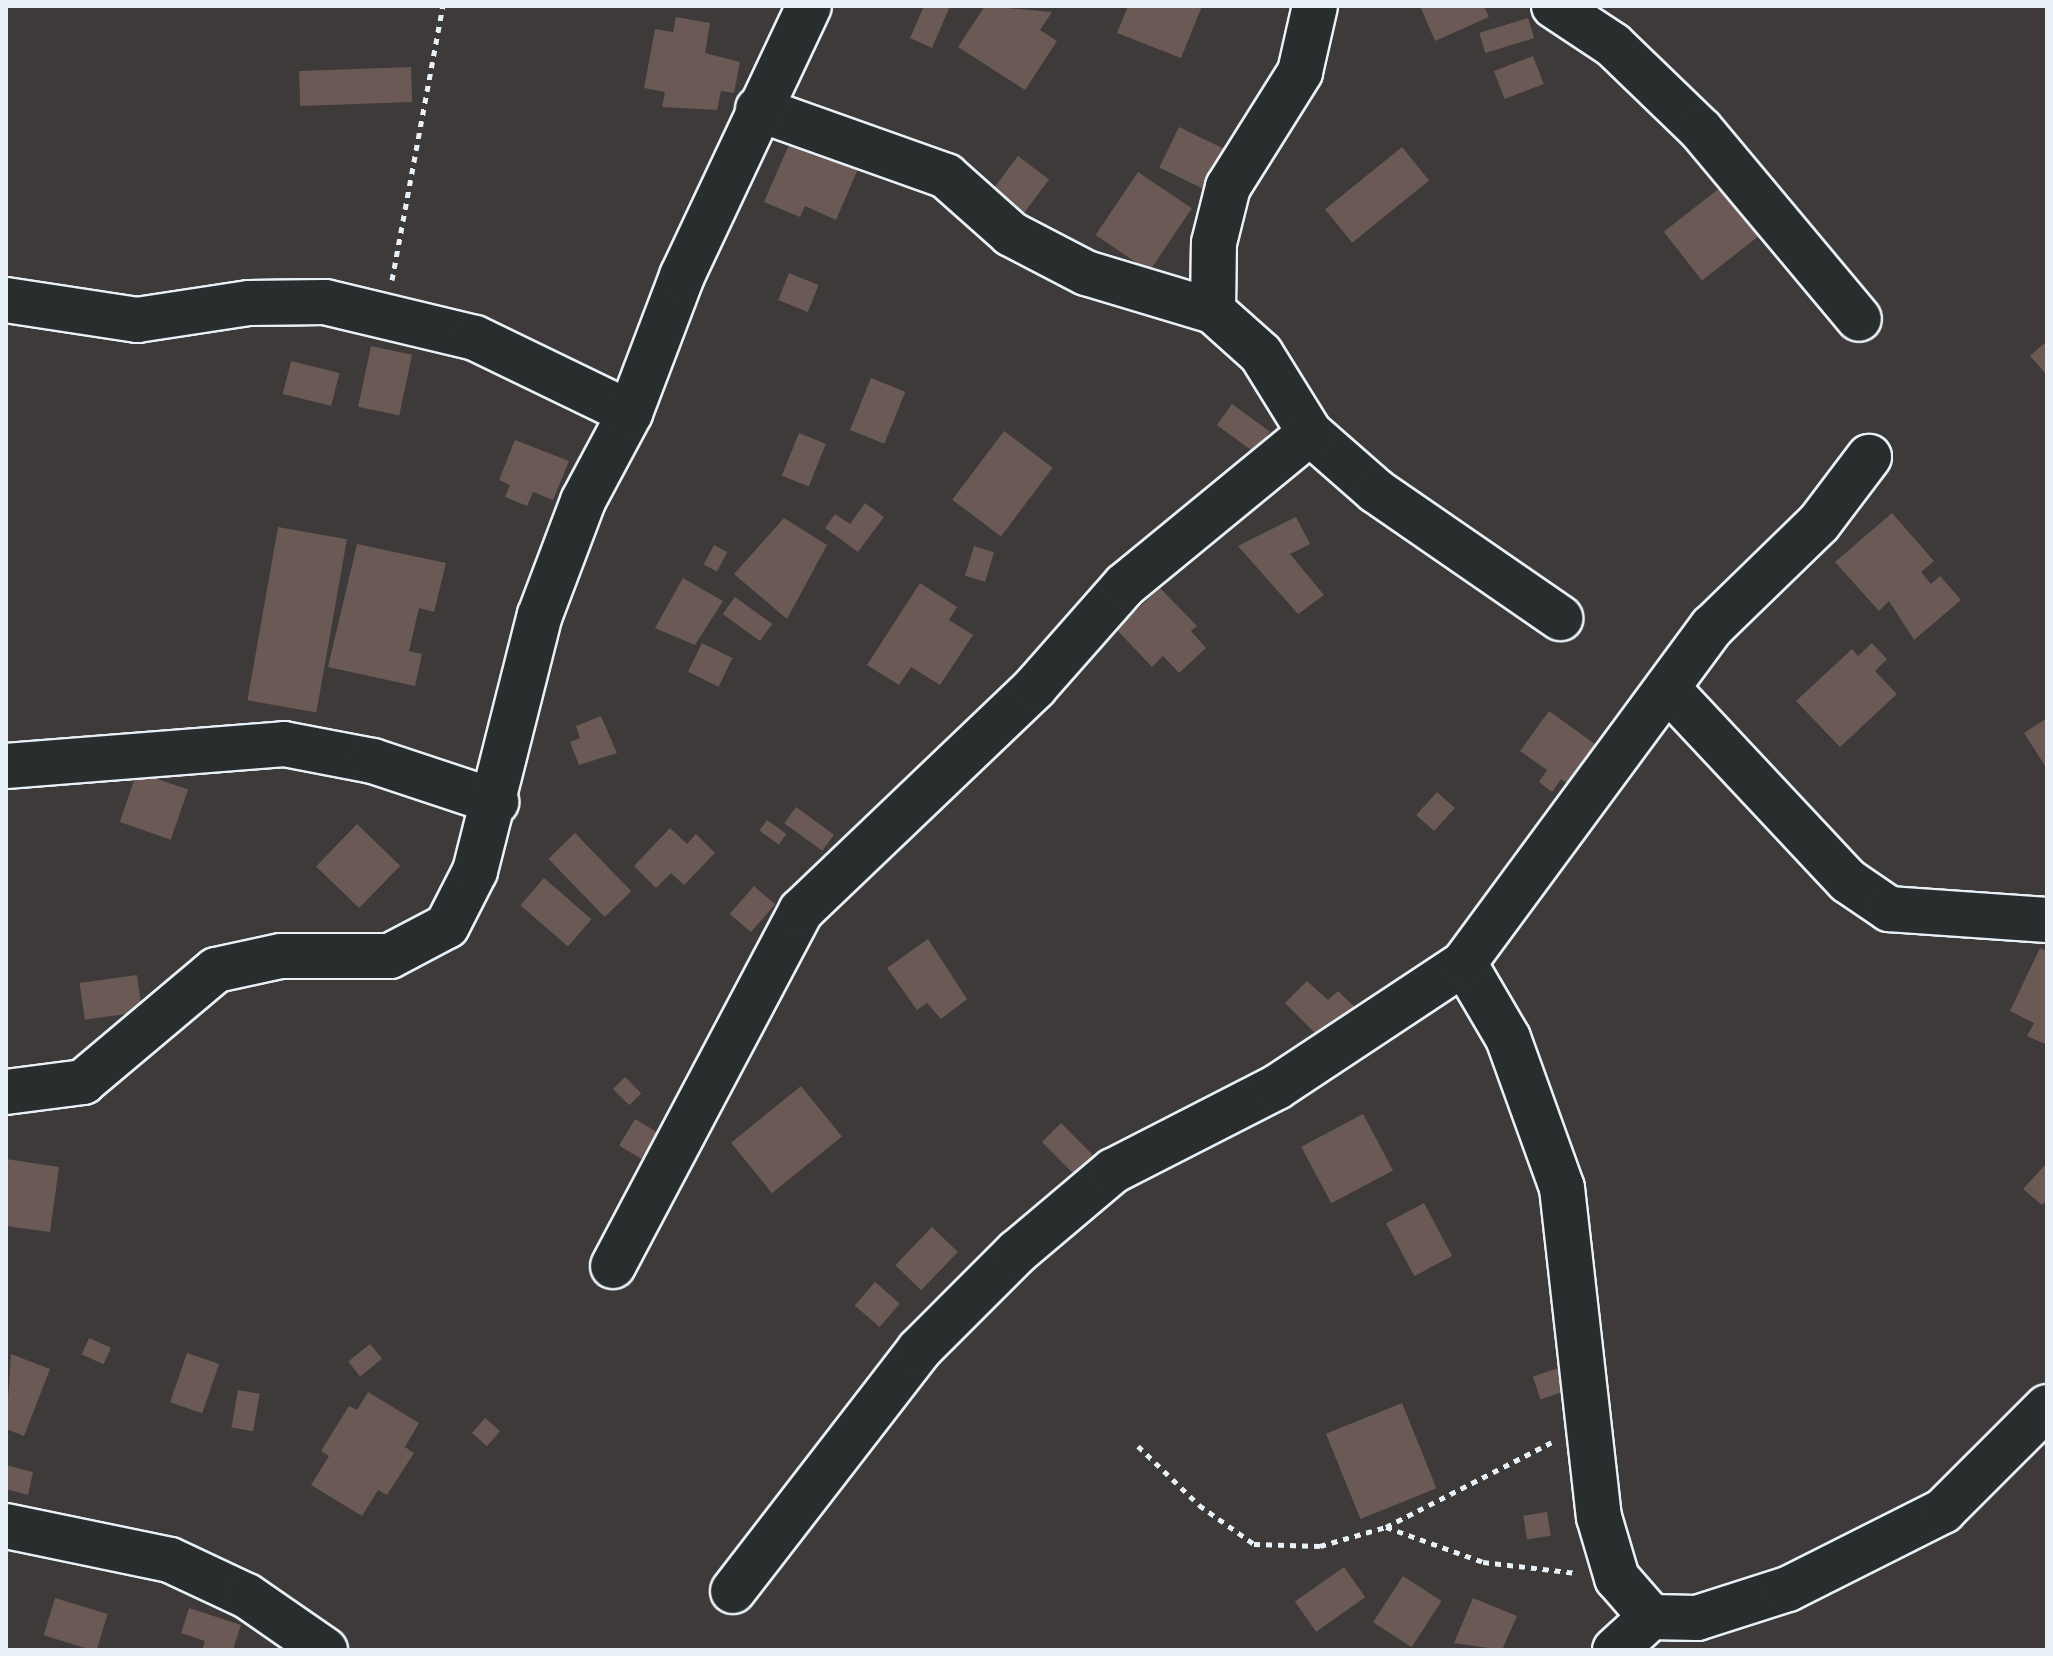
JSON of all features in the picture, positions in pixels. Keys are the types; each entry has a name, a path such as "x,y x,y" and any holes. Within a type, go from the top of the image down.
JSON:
{"street":[{"path":"6,1092 83,1082 216,970 281,956 390,956 447,926 475,871 496,802 540,615 583,501 630,413 758,109 809,6"},
{"path":"1213,311 1214,243 1228,187 1300,72 1315,6"},
{"path":"1554,6 1613,45 1701,130 1859,319"},
{"path":"758,109 946,176 1011,234 1086,273 1213,311 1261,354 1310,433 1376,491 1560,618"},
{"path":"6,300 137,320 280,303 325,302 475,338 630,413"},
{"path":"613,1266 801,911 1035,687 1125,585 1310,433"},
{"path":"733,1591 919,1350 1017,1252 1113,1171 1277,1087 1464,963 1670,691 1712,627 1819,523 1869,457"},
{"path":"1670,691 1848,881 1889,909 2047,920"},
{"path":"6,766 284,744 373,761 496,802"},
{"path":"1464,963 1508,1038 1562,1188 1585,1425 1617,1578 1651,1617"},
{"path":"1615,1650 1651,1617 1697,1618 1788,1589 1943,1511 2047,1407"},
{"path":"6,1526 170,1560 247,1596 325,1650"}],"path":[{"path":"385,316 443,6"},
{"path":"1138,1446 1199,1505 1254,1544 1320,1546 1386,1527 1585,1425"},
{"path":"1386,1527 1483,1562 1617,1578"}],"building":[{"path":"924,6 950,6 932,48 910,38"},
{"path":"985,6 1052,12 1040,30 1057,41 1025,90 958,47"},
{"path":"1128,6 1202,6 1181,58 1117,33"},
{"path":"1420,6 1484,6 1489,17 1435,41"},
{"path":"676,17 710,23 705,53 740,62 734,93 721,91 717,110 662,107 665,92 644,88 655,29 673,32"},
{"path":"1528,18 1534,38 1485,53 1479,33"},
{"path":"1533,56 1544,84 1505,99 1494,71"},
{"path":"411,67 412,102 300,106 299,71"},
{"path":"1179,127 1232,153 1212,193 1159,167"},
{"path":"791,140 858,169 836,220 805,206 800,217 764,202"},
{"path":"1402,147 1429,180 1352,243 1325,209"},
{"path":"1018,156 1049,179 1019,219 988,196"},
{"path":"1138,172 1192,208 1149,271 1096,235"},
{"path":"1726,183 1764,232 1702,280 1664,232"},
{"path":"789,273 819,285 808,312 778,300"},
{"path":"2047,341 2047,375 2030,356"},
{"path":"371,346 412,355 399,415 358,407"},
{"path":"291,361 340,373 331,406 283,394"},
{"path":"871,378 905,392 884,444 850,430"},
{"path":"1232,404 1270,432 1255,453 1217,425"},
{"path":"1004,431 1053,468 1001,536 952,500"},
{"path":"799,433 826,444 809,487 782,476"},
{"path":"515,440 569,461 553,500 533,492 527,506 505,497 510,485 499,480"},
{"path":"865,503 884,517 858,552 825,528 835,514 850,524"},
{"path":"1892,513 1934,561 1921,572 1931,584 1940,576 1961,600 1914,640 1889,601 1879,611 1835,562"},
{"path":"1296,517 1310,544 1290,554 1324,595 1298,614 1238,546"},
{"path":"784,518 827,545 787,619 734,574"},
{"path":"278,527 347,539 316,712 247,700"},
{"path":"357,544 446,563 434,612 419,608 409,651 422,654 415,686 328,667"},
{"path":"714,545 727,552 717,571 704,564"},
{"path":"974,546 994,552 985,582 965,576"},
{"path":"683,578 723,601 695,645 655,628"},
{"path":"920,583 957,607 949,620 973,635 940,685 911,667 899,685 867,665"},
{"path":"1160,588 1197,626 1191,631 1206,648 1179,673 1163,656 1152,667 1116,629"},
{"path":"735,597 772,624 760,641 723,614"},
{"path":"702,643 733,658 719,687 688,672"},
{"path":"1872,643 1887,659 1875,671 1897,694 1840,747 1796,701 1852,649 1858,656"},
{"path":"1549,711 1599,747 1571,786 1561,779 1552,792 1539,782 1547,770 1520,751"},
{"path":"601,716 617,753 579,765 570,742 580,738 576,726"},
{"path":"2047,718 2047,769 2024,733"},
{"path":"137,772 188,790 171,840 120,822"},
{"path":"1437,792 1455,808 1434,831 1416,815"},
{"path":"796,807 834,835 822,851 784,823"},
{"path":"767,820 786,834 779,845 759,831"},
{"path":"357,824 400,866 359,908 316,866"},
{"path":"670,828 687,844 696,834 715,853 684,885 671,873 656,888 634,866"},
{"path":"575,833 631,891 605,917 548,859"},
{"path":"544,878 592,919 568,947 520,905"},
{"path":"754,886 775,904 751,932 730,914"},
{"path":"928,939 967,999 941,1019 927,1003 917,1010 887,968"},
{"path":"2040,948 2047,951 2047,1045 2027,1036 2034,1023 2010,1011"},
{"path":"137,975 142,1012 85,1020 80,983"},
{"path":"1307,981 1328,1000 1338,991 1358,1010 1320,1038 1285,1003"},
{"path":"625,1077 641,1093 629,1105 613,1089"},
{"path":"801,1086 842,1137 772,1193 731,1143"},
{"path":"1363,1114 1393,1171 1331,1203 1301,1147"},
{"path":"635,1119 663,1136 647,1163 619,1146"},
{"path":"1061,1123 1096,1158 1077,1177 1042,1142"},
{"path":"6,1159 59,1167 50,1232 6,1226"},
{"path":"2047,1163 2047,1200 2042,1205 2023,1189"},
{"path":"1424,1203 1452,1256 1414,1276 1386,1223"},
{"path":"932,1227 958,1252 921,1290 895,1265"},
{"path":"875,1282 900,1304 880,1327 855,1305"},
{"path":"89,1338 111,1348 104,1364 82,1354"},
{"path":"370,1344 382,1359 360,1376 348,1362"},
{"path":"187,1353 219,1364 202,1413 170,1402"},
{"path":"11,1354 50,1369 24,1436 6,1429"},
{"path":"1564,1366 1572,1389 1541,1399 1533,1377"},
{"path":"238,1390 260,1394 253,1431 231,1427"},
{"path":"368,1392 419,1423 405,1447 414,1453 387,1495 378,1490 362,1516 311,1485 329,1456 321,1451 349,1406 357,1410"},
{"path":"1402,1403 1436,1488 1360,1519 1326,1434"},
{"path":"485,1418 500,1431 487,1446 472,1433"},
{"path":"6,1465 33,1472 28,1495 6,1489"},
{"path":"1547,1512 1551,1536 1527,1539 1523,1516"},
{"path":"1344,1567 1365,1597 1316,1632 1295,1601"},
{"path":"1403,1576 1442,1601 1412,1647 1373,1622"},
{"path":"55,1598 108,1614 97,1650 44,1635"},
{"path":"1473,1598 1517,1616 1502,1650 1454,1643"},
{"path":"189,1608 241,1625 233,1650 202,1650 205,1641 181,1633"}]}
